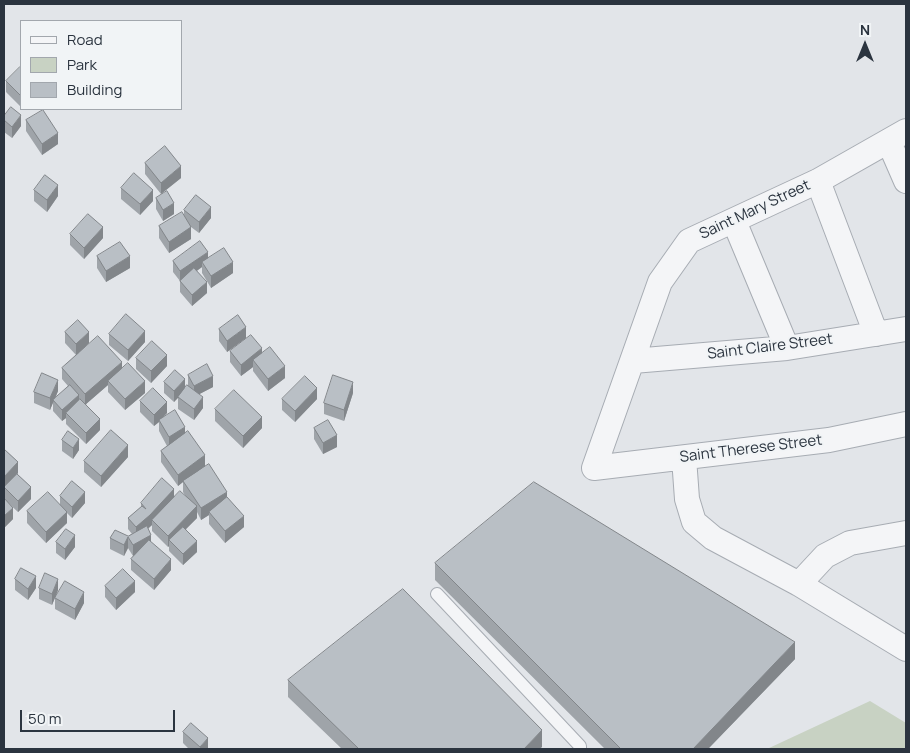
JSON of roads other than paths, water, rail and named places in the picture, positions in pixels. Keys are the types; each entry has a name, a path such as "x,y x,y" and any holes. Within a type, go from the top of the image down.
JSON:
{"street":[{"name":"Saint Mary Street","path":"594,468 634,362 660,282 689,241 818,181 898,136"},
{"path":"898,136 906,181"},
{"path":"818,181 876,334"},
{"path":"734,221 787,348"},
{"name":"Saint Claire Street","path":"634,362 787,348 906,329"},
{"name":"Saint Therese Street","path":"594,468 829,440 906,424"},
{"path":"684,458 686,499 694,522 712,538 799,584 906,649"},
{"path":"799,584 825,556 850,543 906,534"}],"lane":[{"path":"436,594 580,746 580,749"}]}
